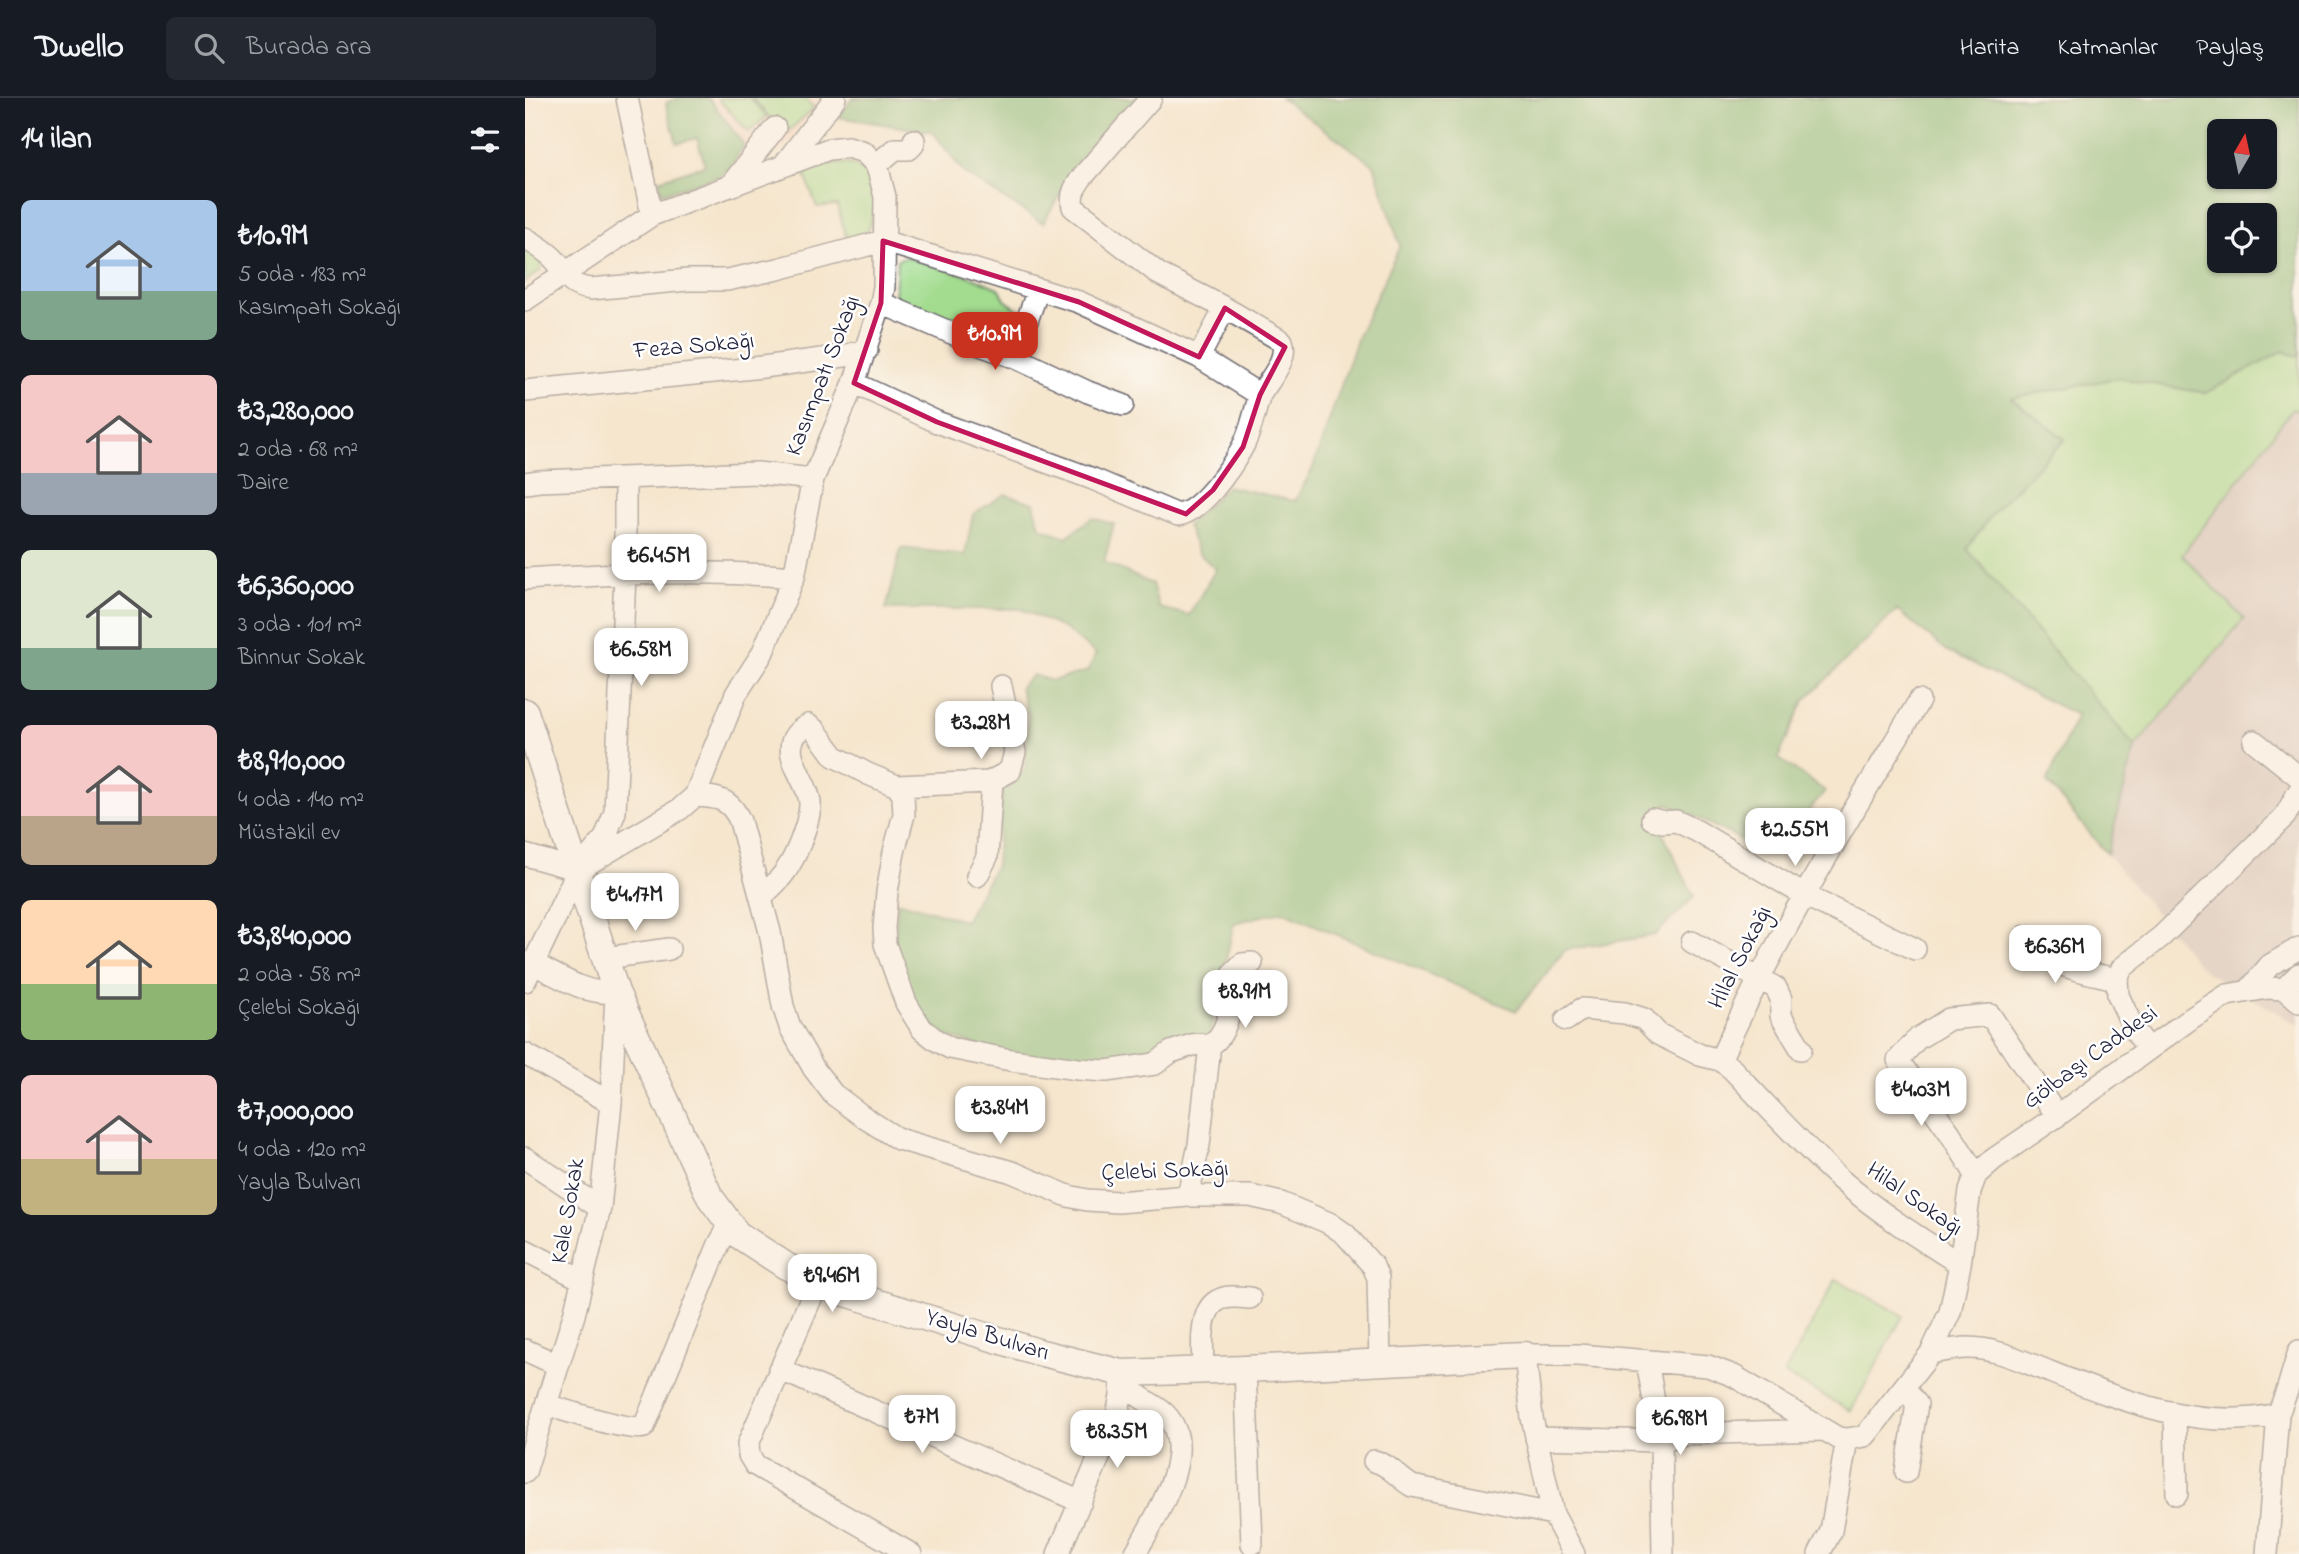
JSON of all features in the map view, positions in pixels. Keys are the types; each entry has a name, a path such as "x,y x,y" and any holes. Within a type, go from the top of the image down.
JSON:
{"main road":[{"name":"Yayla Bulvarı","path":"525,712 615,992 710,1197 737,1234 766,1253 836,1290 991,1338 1122,1373 1525,1356"}],"street":[{"path":"627,98 652,215"},
{"path":"782,167 835,98"},
{"path":"854,383 937,422 1094,479 1178,515 1186,514 1213,490 1243,447 1260,395 1283,356 1285,347 1282,341 1159,274 1073,207 1071,199 1074,189 1151,98"},
{"path":"730,186 775,128"},
{"path":"525,300 652,215 829,149 848,147 864,152 876,165 895,149 909,149 914,140"},
{"name":"Kasımpatı Sokağı","path":"695,796 736,694 762,654 793,577 813,479 867,350 881,303 884,287 885,197 876,165"},
{"path":"525,238 556,260 570,282 581,288 591,289 688,280 727,280 778,270 883,241 1079,302 1199,357 1260,395"},
{"path":"1014,356 1038,290"},
{"path":"881,303 980,345 1014,356 1088,392 1123,405"},
{"path":"1199,357 1225,308"},
{"name":"Feza Sokağı","path":"525,391 763,368 867,350"},
{"path":"525,483 757,473 813,479"},
{"path":"615,992 604,993 587,989 531,959 577,870 605,838 615,812 625,574 625,478"},
{"path":"525,579 737,572 793,577"},
{"path":"761,897 778,882 791,864 809,817 810,803 806,787 795,768 792,754 794,740 800,729 808,725 815,730 834,756 897,786 992,781 1010,771 1015,752 1001,686"},
{"name":"Hİlal Sokağı","path":"1720,1060 1759,978 1804,895 1919,701"},
{"path":"2254,741 2299,777"},
{"path":"977,876 987,857 992,781"},
{"path":"897,786 903,794 904,814 887,892 885,944 907,1003 922,1029 950,1048 1078,1069 1106,1071 1155,1064 1171,1052 1192,1045 1207,1047 1214,1044 1224,1027 1230,1006 1234,972 1242,964 1252,963"},
{"path":"2149,1049 2134,1031 2118,995 2116,979 2122,968 2162,936 2285,816 2299,791"},
{"path":"525,855 577,870 680,809 695,796"},
{"name":"Çelebi Sokağı","path":"695,796 716,797 736,810 761,897 790,1027 814,1069 833,1094 898,1139 1012,1172 1068,1196 1118,1202 1188,1196 1250,1196 1281,1203 1329,1223 1345,1234 1373,1266 1378,1278 1380,1363"},
{"path":"1652,819 1676,821 1697,831 1804,895 1915,949"},
{"path":"2026,936 2038,951 2057,964 2116,979"},
{"path":"1692,942 1776,988 1781,999 1781,1016 1801,1049"},
{"path":"2249,990 2270,965 2299,948"},
{"path":"606,958 669,949"},
{"name":"Gölbaşı Caddesi","path":"1976,1175 1994,1159 2208,1006 2227,995 2249,990 2294,988"},
{"name":"Kale Sokak","path":"526,1469 583,1280 600,1208 611,1103 615,992"},
{"name":"Hilal Sokağı","path":"1566,1020 1582,1009 1625,1013 1644,1019 1658,1034 1700,1055 1720,1060 1843,1181 1902,1227 1960,1264"},
{"path":"1574,1554 1553,1514 1536,1438 1525,1356 1578,1355 1708,1366 1734,1376 1838,1438 1865,1436 1931,1353 1950,1312 1970,1191 1976,1175 1898,1060 1917,1039 1949,1019 1990,1015 2057,1116"},
{"path":"1188,1196 1200,1136 1209,1054 1207,1047"},
{"path":"525,1054 611,1103"},
{"path":"525,1158 600,1208"},
{"path":"546,1405 635,1429 644,1427 719,1244 730,1225"},
{"path":"525,1250 583,1280"},
{"path":"818,1282 748,1444 749,1455 755,1465 911,1554"},
{"path":"1203,1371 1202,1342 1206,1314 1210,1307 1219,1299 1250,1298"},
{"path":"1931,1353 1968,1348 1997,1352 2112,1396 2175,1414 2229,1420 2257,1419 2278,1414"},
{"path":"525,1350 558,1365"},
{"path":"2267,1554 2278,1414 2299,1351"},
{"path":"1647,1361 1661,1441 1663,1554"},
{"path":"779,1368 1081,1502"},
{"path":"1245,1369 1252,1545"},
{"path":"1058,1554 1117,1415 1122,1373"},
{"path":"1122,1373 1136,1394 1166,1415 1175,1429 1177,1446 1173,1481 1135,1554"},
{"path":"1905,1388 1917,1404 1906,1472"},
{"path":"2175,1414 2177,1493"},
{"path":"1536,1438 1661,1441 1684,1434 1824,1430"},
{"path":"1819,1554 1831,1531 1847,1439"},
{"path":"1374,1461 1384,1463 1412,1486 1553,1514"}],"highlighted area":[{"path":"883,241 1079,302 1199,357 1225,308 1285,347 1260,395 1243,447 1213,490 1186,514 937,422 854,383 881,303"}],"shaded area":[{"path":"713,98 830,98 795,139 759,164"},
{"path":"2294,407 2299,411 2299,1025 2203,970 2107,854 2135,747 2243,619 2182,556"}],"green space":[{"path":"679,98 709,98 744,145 731,167 720,176 662,193 659,180 705,165 697,138 677,143 666,105 667,102"},
{"path":"750,98 767,116 749,132 718,99"},
{"path":"752,98 805,98 814,108 785,134"},
{"path":"853,98 1140,98 1068,181 1043,223 964,173 933,132 838,117"},
{"path":"1281,98 2299,98 2299,357 2283,351 2206,393 2117,378 2011,398 2065,439 1995,510 1967,549 2135,747 2107,854 2047,782 2077,715 1947,651 1897,610 1804,701 1778,758 1825,791 1772,855 1667,803 1656,820 1694,897 1655,935 1565,950 1516,1011 1282,911 1234,923 1207,1047 1155,1064 1044,1065 922,1029 893,964 898,901 965,921 996,864 1002,790 1025,771 1028,715 1020,687 1033,675 1052,681 1088,671 1096,654 1065,629 1021,609 886,609 901,548 965,555 973,514 1005,494 1034,503 1040,527 1066,537 1092,518 1114,524 1104,562 1152,584 1159,608 1189,615 1216,569 1198,553 1187,525 1227,486 1295,501 1312,470 1359,334 1400,246 1374,165"},
{"path":"847,163 867,173 872,180 875,195 874,211 867,234 847,240 837,205 817,207 805,175 819,165"},
{"path":"525,247 542,262 541,270 525,282"},
{"path":"906,257 975,278 1000,289 1005,300 1022,312 1014,343 1003,345 895,297 897,260"},
{"path":"2283,351 2299,357 2299,411 2293,408 2182,555 2244,619 2135,747 1967,549 1995,510 2065,439 2010,398 2117,378 2206,393"},
{"path":"1836,1279 1903,1316 1851,1411 1784,1374"}]}
